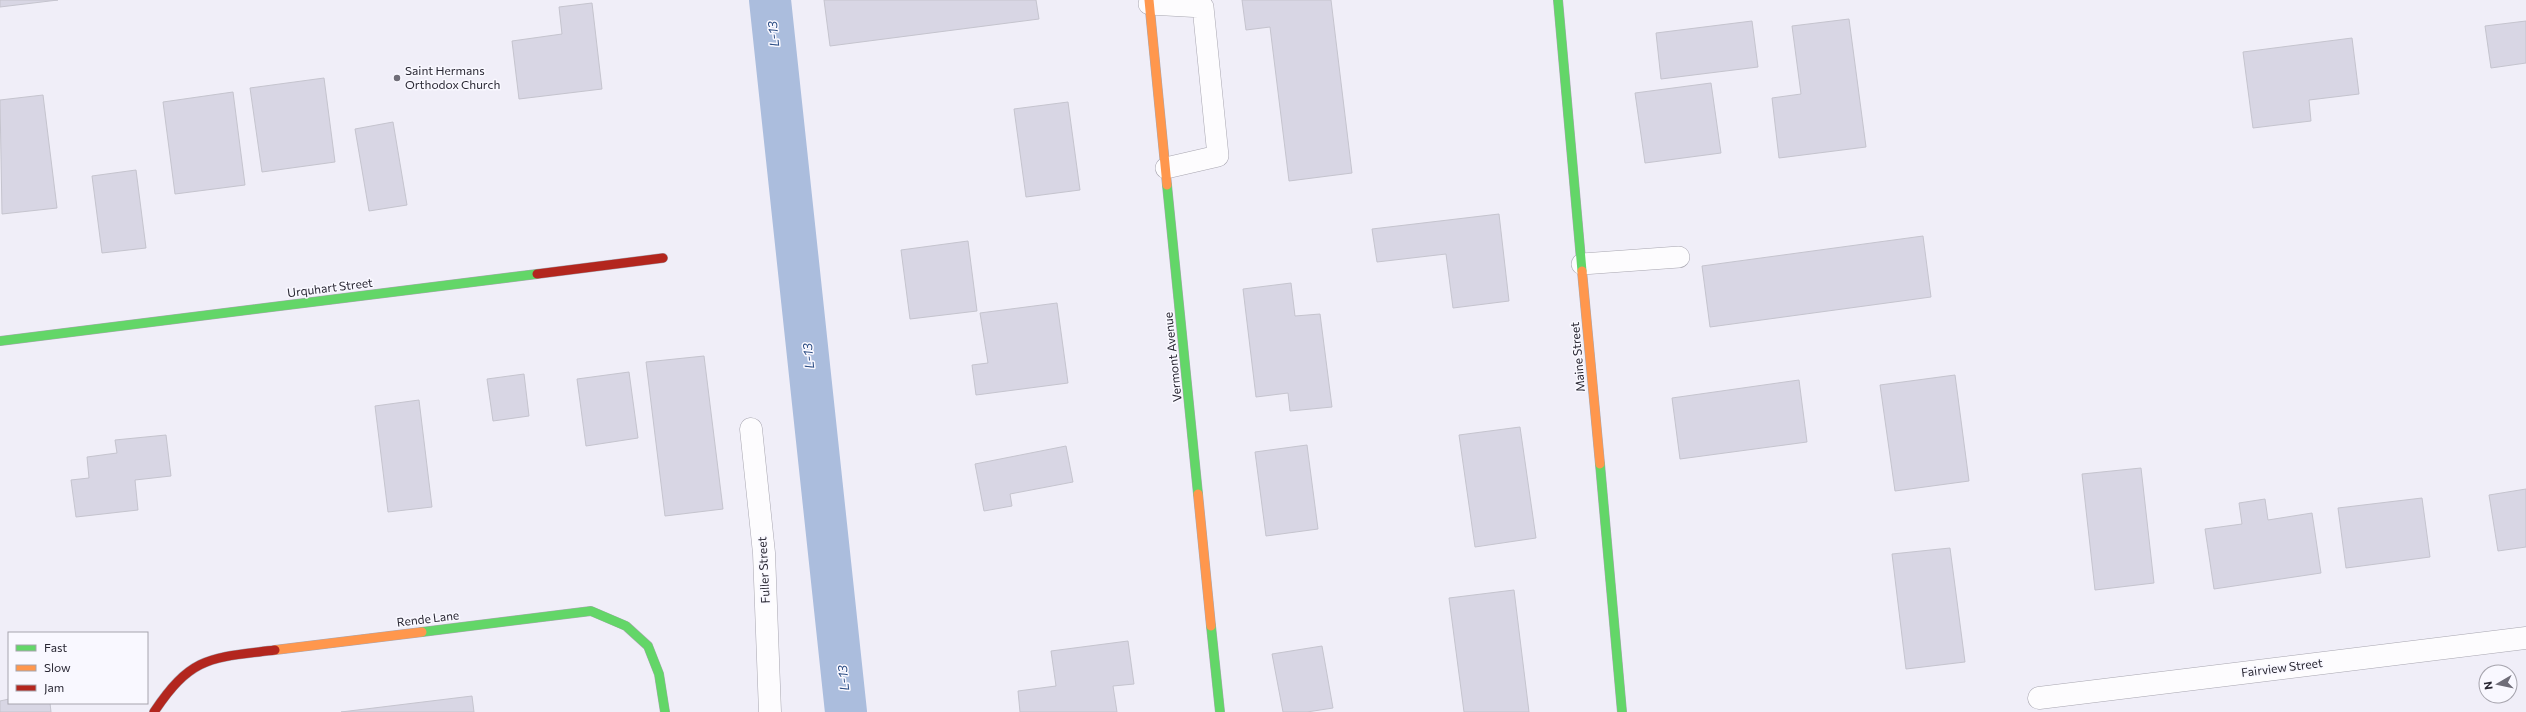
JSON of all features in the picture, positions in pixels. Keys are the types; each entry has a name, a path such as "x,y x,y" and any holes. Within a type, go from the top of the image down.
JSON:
{"street":[{"name":"Maine Street","path":"1558,0 1622,712"},
{"name":"Vermont Avenue","path":"1149,2 1220,712"},
{"name":"Urquhart Street","path":"0,341 663,258"},
{"name":"Fuller Street","path":"751,429 764,553 770,712"},
{"name":"Rende Lane","path":"154,712 170,688 190,669 217,657 590,611 617,619 639,636 655,659 662,685 665,712"},
{"name":"Fairview Street","path":"2039,698 2526,638"}],"lane":[{"path":"1149,2 1203,7 1218,156 1166,168"},
{"path":"1582,264 1679,257"}],"building":[{"path":"0,0 58,0 0,7"},
{"path":"824,0 1036,0 1039,19 830,46"},
{"path":"1242,0 1331,0 1352,173 1289,181 1270,27 1246,30"},
{"path":"592,3 602,89 519,99 512,41 562,34 559,7"},
{"path":"1849,19 1866,147 1779,158 1772,98 1801,94 1792,26"},
{"path":"1752,21 1758,67 1661,79 1656,33"},
{"path":"2526,21 2526,63 2491,68 2485,26"},
{"path":"2352,38 2359,94 2309,100 2311,121 2253,128 2243,52"},
{"path":"324,78 335,162 262,172 250,88"},
{"path":"1711,83 1721,153 1645,163 1635,93"},
{"path":"233,92 245,185 175,194 163,102"},
{"path":"43,95 57,208 2,214 0,100"},
{"path":"1068,102 1080,190 1026,197 1014,109"},
{"path":"393,122 407,205 369,211 355,129"},
{"path":"136,170 146,248 102,253 92,176"},
{"path":"1499,214 1509,301 1453,308 1446,254 1377,262 1372,229"},
{"path":"1923,236 1931,297 1710,327 1702,266"},
{"path":"968,241 977,311 910,319 901,250"},
{"path":"1291,283 1295,316 1320,314 1332,407 1290,411 1288,393 1256,397 1243,289"},
{"path":"1057,303 1068,383 976,395 972,365 988,363 980,313"},
{"path":"704,356 723,509 665,516 646,362"},
{"path":"629,372 638,438 586,446 577,379"},
{"path":"524,374 529,416 493,421 487,379"},
{"path":"1955,375 1969,481 1895,491 1880,385"},
{"path":"1799,380 1807,442 1680,459 1672,398"},
{"path":"419,400 432,507 388,512 375,406"},
{"path":"1520,427 1536,538 1475,547 1459,435"},
{"path":"166,435 171,476 135,480 138,510 76,517 71,480 89,478 87,457 117,453 115,440"},
{"path":"1307,445 1318,529 1266,536 1255,452"},
{"path":"1066,446 1073,482 1010,494 1012,506 984,511 975,464"},
{"path":"2141,468 2154,583 2095,590 2082,474"},
{"path":"2526,489 2526,547 2498,551 2489,495"},
{"path":"2422,498 2430,557 2346,568 2338,508"},
{"path":"2265,499 2268,520 2312,513 2321,573 2214,589 2205,529 2242,524 2239,503"},
{"path":"1950,548 1965,662 1906,669 1892,554"},
{"path":"1514,590 1529,712 1464,712 1449,598"},
{"path":"1128,641 1134,684 1113,686 1117,712 1020,712 1018,691 1056,686 1051,651"},
{"path":"1322,646 1333,708 1307,712 1283,712 1272,654"},
{"path":"472,696 474,712 341,712"},
{"path":"8,699 8,704 50,704 51,712 0,712 0,701"}],"waterway":[{"name":"L-13","path":"770,0 846,712"}],"traffic: fast":[{"path":"1558,0 1582,271"},
{"path":"1167,185 1198,494"},
{"path":"0,341 537,274"},
{"path":"1600,464 1622,712"},
{"path":"422,632 591,611 626,626 648,646 659,674 665,712"},
{"path":"1211,626 1220,712"}],"traffic: slow":[{"path":"1149,0 1167,185"},
{"path":"1582,271 1600,464"},
{"path":"1198,494 1211,626"},
{"path":"275,650 422,632"}],"traffic: jam":[{"path":"537,274 663,258"},
{"path":"154,712 167,693 192,669 219,658 275,650"}],"place":[{"name":"Saint Hermans Orthodox Church","path":"397,78"}]}
